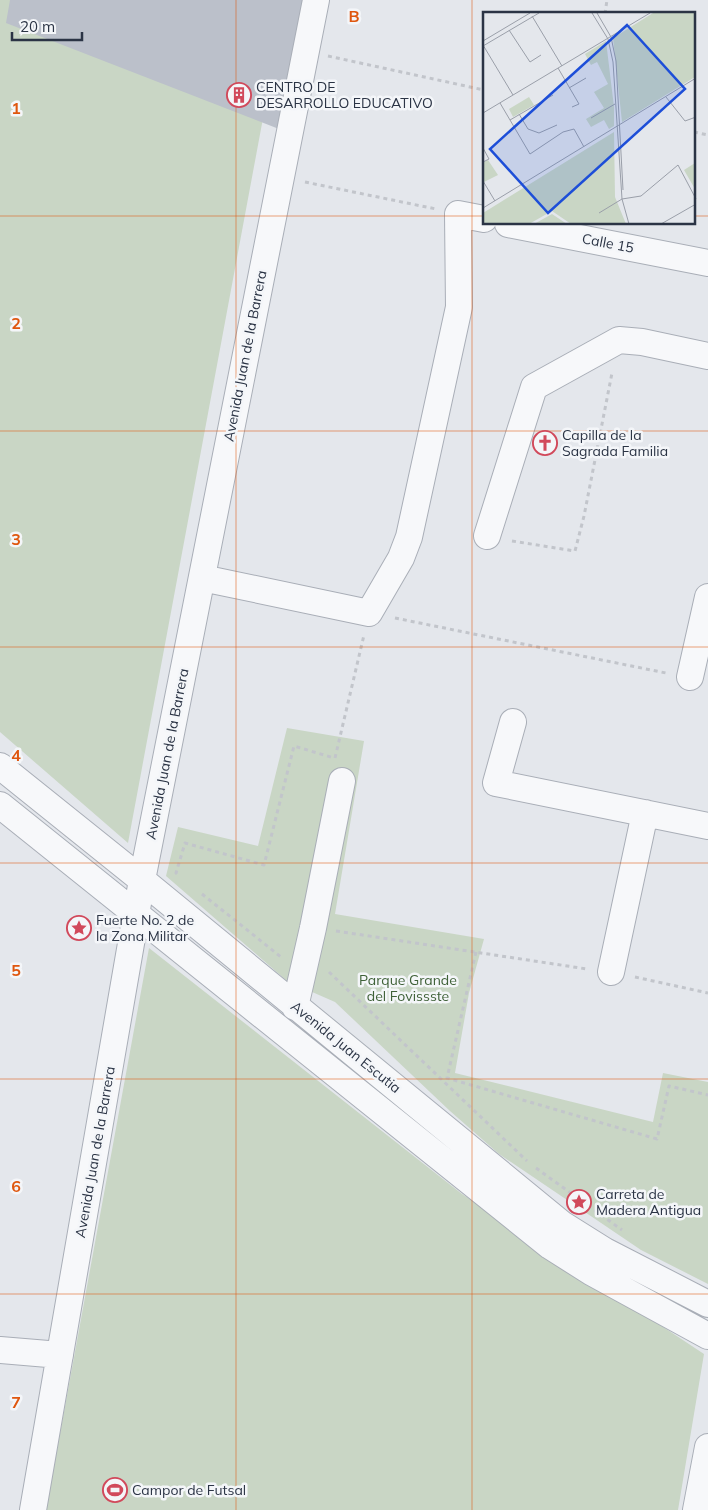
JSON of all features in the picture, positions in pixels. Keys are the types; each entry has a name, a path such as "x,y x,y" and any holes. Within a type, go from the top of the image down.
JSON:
{"street":[{"name":"Avenida Juan de la Barrera","path":"34,1510 142,880 316,0"},
{"path":"202,578 369,613 401,558 411,527 459,307 458,214 483,219"},
{"name":"Calle 15","path":"519,225 603,233 708,263"},
{"path":"487,536 534,387 619,340 642,342 708,356"},
{"path":"690,678 708,597"},
{"path":"513,722 496,783 708,826"},
{"name":"Avenida Juan Escutia","path":"0,766 562,1224 605,1251 708,1304"},
{"path":"295,1006 313,928 338,770"},
{"name":"Avenida Juan Escutia","path":"0,805 550,1246 591,1272 708,1336"},
{"path":"611,972 644,813"},
{"path":"0,1350 60,1355"},
{"path":"696,1510 708,1447"}],"path":[{"path":"306,52 483,90"},
{"path":"281,178 458,214"},
{"path":"487,536 574,551 584,516 619,340"},
{"path":"183,879 176,873 186,843 264,865 294,746 338,770 369,613 690,678"},
{"path":"199,892 291,965 322,966 532,1165 626,1232"},
{"path":"313,928 611,972 708,993"},
{"path":"476,952 447,1078 657,1139 669,1086 708,1095"}],"green space":[{"path":"0,0 285,0 128,843 0,732"},
{"name":"Parque Grande del Fovissste","path":"287,728 364,741 335,914 484,939 469,993 455,1073 653,1122 663,1073 708,1082 708,1284 641,1250 499,1154 450,1111 335,1002 287,981 166,876 178,827 258,846"},
{"path":"149,948 462,1194 704,1354 678,1510 46,1510"}],"building":[{"name":"CENTRO DE DESARROLLO EDUCATIVO","path":"10,0 303,0 279,129 6,23"}],"place":[{"name":"CENTRO DE DESARROLLO EDUCATIVO","path":"239,95"},
{"name":"Capilla de la Sagrada Familia","path":"545,443"},
{"name":"Fuerte No. 2 de la Zona Militar","path":"79,928"},
{"name":"Carreta de Madera Antigua","path":"579,1202"},
{"name":"Campor de Futsal","path":"115,1490"}]}
